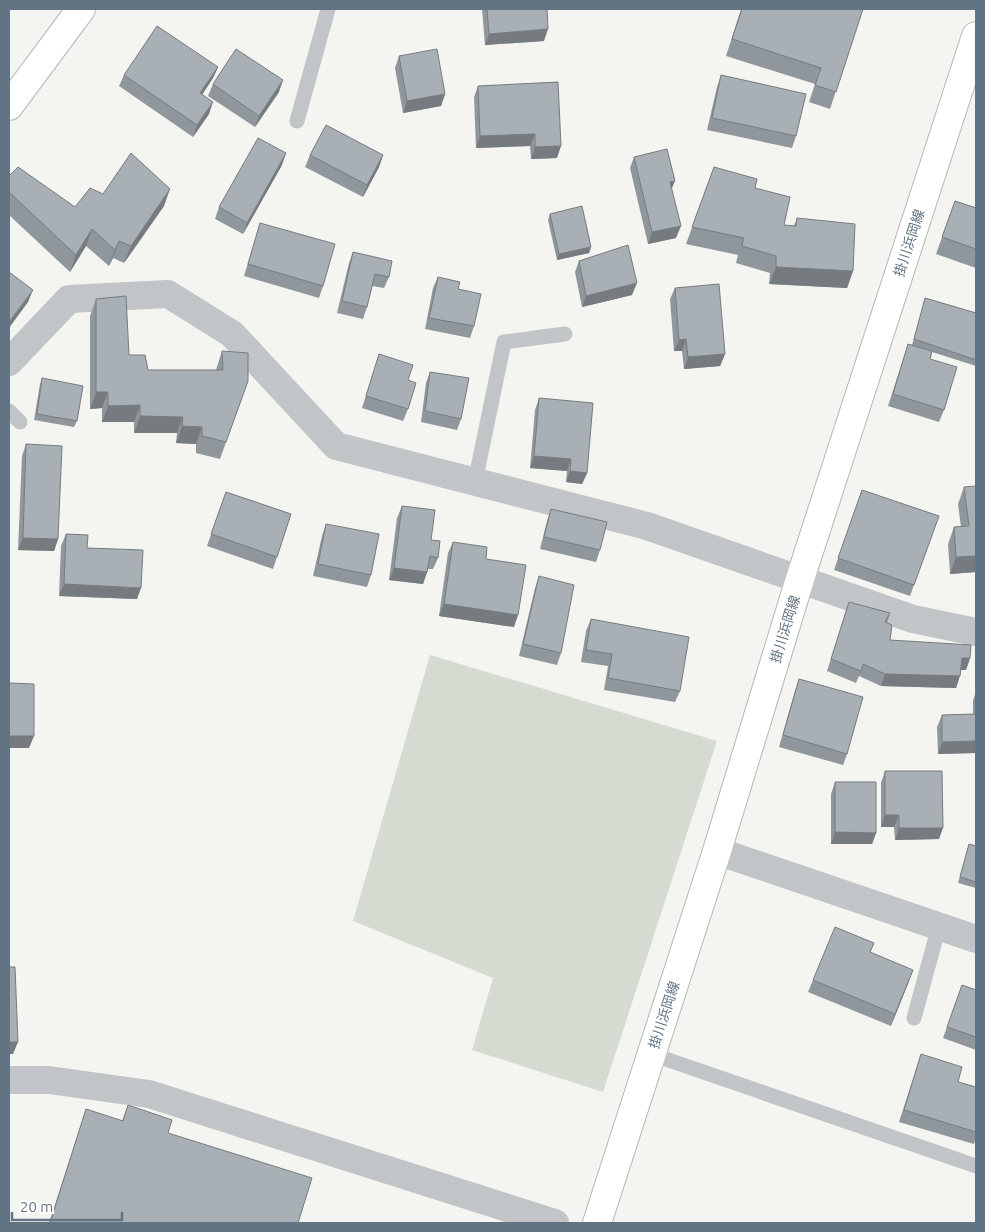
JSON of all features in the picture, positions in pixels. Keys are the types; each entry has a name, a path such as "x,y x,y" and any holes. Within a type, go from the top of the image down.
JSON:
{"main road":[{"path":"9,106 81,9"},
{"name":"掛川浜岡線","path":"597,1223 717,851 800,579 976,36"}],"street":[{"path":"9,362 69,299 168,294 232,334 336,446 647,526 913,619 976,632"},
{"path":"717,851 976,938"},
{"path":"9,1080 49,1080 149,1094 554,1223"}],"lane":[{"path":"297,121 328,9"},
{"path":"475,482 504,342 565,334"},
{"path":"9,411 20,422"},
{"path":"914,1018 939,926"},
{"path":"651,1054 976,1166"}],"shaded area":[{"path":"430,655 717,741 603,1092 472,1050 493,978 353,921"}],"building":[{"path":"487,9 547,9 548,29 489,34"},
{"path":"742,9 863,9 836,92 815,85 821,68 732,39"},
{"path":"157,26 218,67 200,93 213,102 197,125 124,75"},
{"path":"236,49 283,80 259,116 213,84"},
{"path":"437,49 445,94 407,101 399,56"},
{"path":"721,75 806,94 796,136 712,118"},
{"path":"558,82 561,146 535,147 535,134 480,136 478,86"},
{"path":"326,125 383,155 367,185 310,155"},
{"path":"258,138 286,153 247,223 219,207"},
{"path":"667,149 675,181 670,182 681,226 652,232 634,157"},
{"path":"131,153 170,189 131,246 119,241 115,250 92,229 76,255 9,192 9,176 18,167 75,207 90,188 103,194"},
{"path":"714,167 757,179 755,188 790,197 784,225 796,226 797,218 855,224 853,271 776,267 776,256 742,246 744,238 692,227"},
{"path":"955,201 976,208 976,249 942,237"},
{"path":"582,206 591,247 559,254 550,214"},
{"path":"260,223 335,244 323,286 248,264"},
{"path":"628,245 637,283 586,296 579,261"},
{"path":"353,252 392,261 389,277 375,274 367,307 342,301"},
{"path":"9,272 33,290 9,322"},
{"path":"438,277 460,282 458,289 481,294 474,326 429,318"},
{"path":"719,284 725,354 688,357 686,339 679,340 675,288"},
{"path":"126,296 129,355 145,355 148,370 223,370 222,351 248,353 248,381 226,442 202,436 202,427 182,426 183,417 140,416 140,405 108,406 108,392 96,392 96,299"},
{"path":"925,298 976,313 976,360 914,339"},
{"path":"908,344 932,351 930,359 957,367 944,410 893,394"},
{"path":"379,354 413,365 408,380 416,383 408,409 366,396"},
{"path":"430,372 469,378 461,419 425,411"},
{"path":"42,378 83,386 77,421 37,414"},
{"path":"539,398 593,403 587,473 570,471 571,459 534,456"},
{"path":"26,444 62,446 58,539 23,538"},
{"path":"976,486 976,556 956,557 954,527 969,526 964,487"},
{"path":"862,490 939,516 914,585 838,558"},
{"path":"226,492 291,514 277,557 211,534"},
{"path":"402,506 435,510 431,540 440,541 438,558 430,556 427,572 394,568"},
{"path":"551,509 607,522 600,550 544,537"},
{"path":"326,524 379,534 371,575 318,564"},
{"path":"66,534 88,535 87,548 143,550 141,588 64,584"},
{"path":"453,542 487,547 486,559 526,565 518,615 444,604"},
{"path":"539,576 574,585 561,653 523,644"},
{"path":"849,602 890,613 885,622 892,625 890,640 971,645 970,658 962,658 960,676 885,674 863,664 861,671 831,659"},
{"path":"591,619 689,637 680,691 608,678 612,654 586,650"},
{"path":"799,679 863,697 847,754 783,735"},
{"path":"9,683 34,684 34,736 9,736"},
{"path":"976,714 976,741 942,742 942,715"},
{"path":"885,771 942,771 943,828 899,828 899,815 885,815"},
{"path":"835,782 876,782 876,833 835,832"},
{"path":"969,844 976,846 976,882 960,877"},
{"path":"835,927 874,943 870,952 913,970 895,1014 813,980"},
{"path":"9,967 15,967 18,1042 9,1042"},
{"path":"962,985 976,990 976,1037 947,1027"},
{"path":"921,1054 962,1067 958,1082 976,1087 976,1132 904,1110"},
{"path":"128,1105 172,1120 168,1133 312,1178 298,1223 50,1223 86,1109 123,1121"}]}
